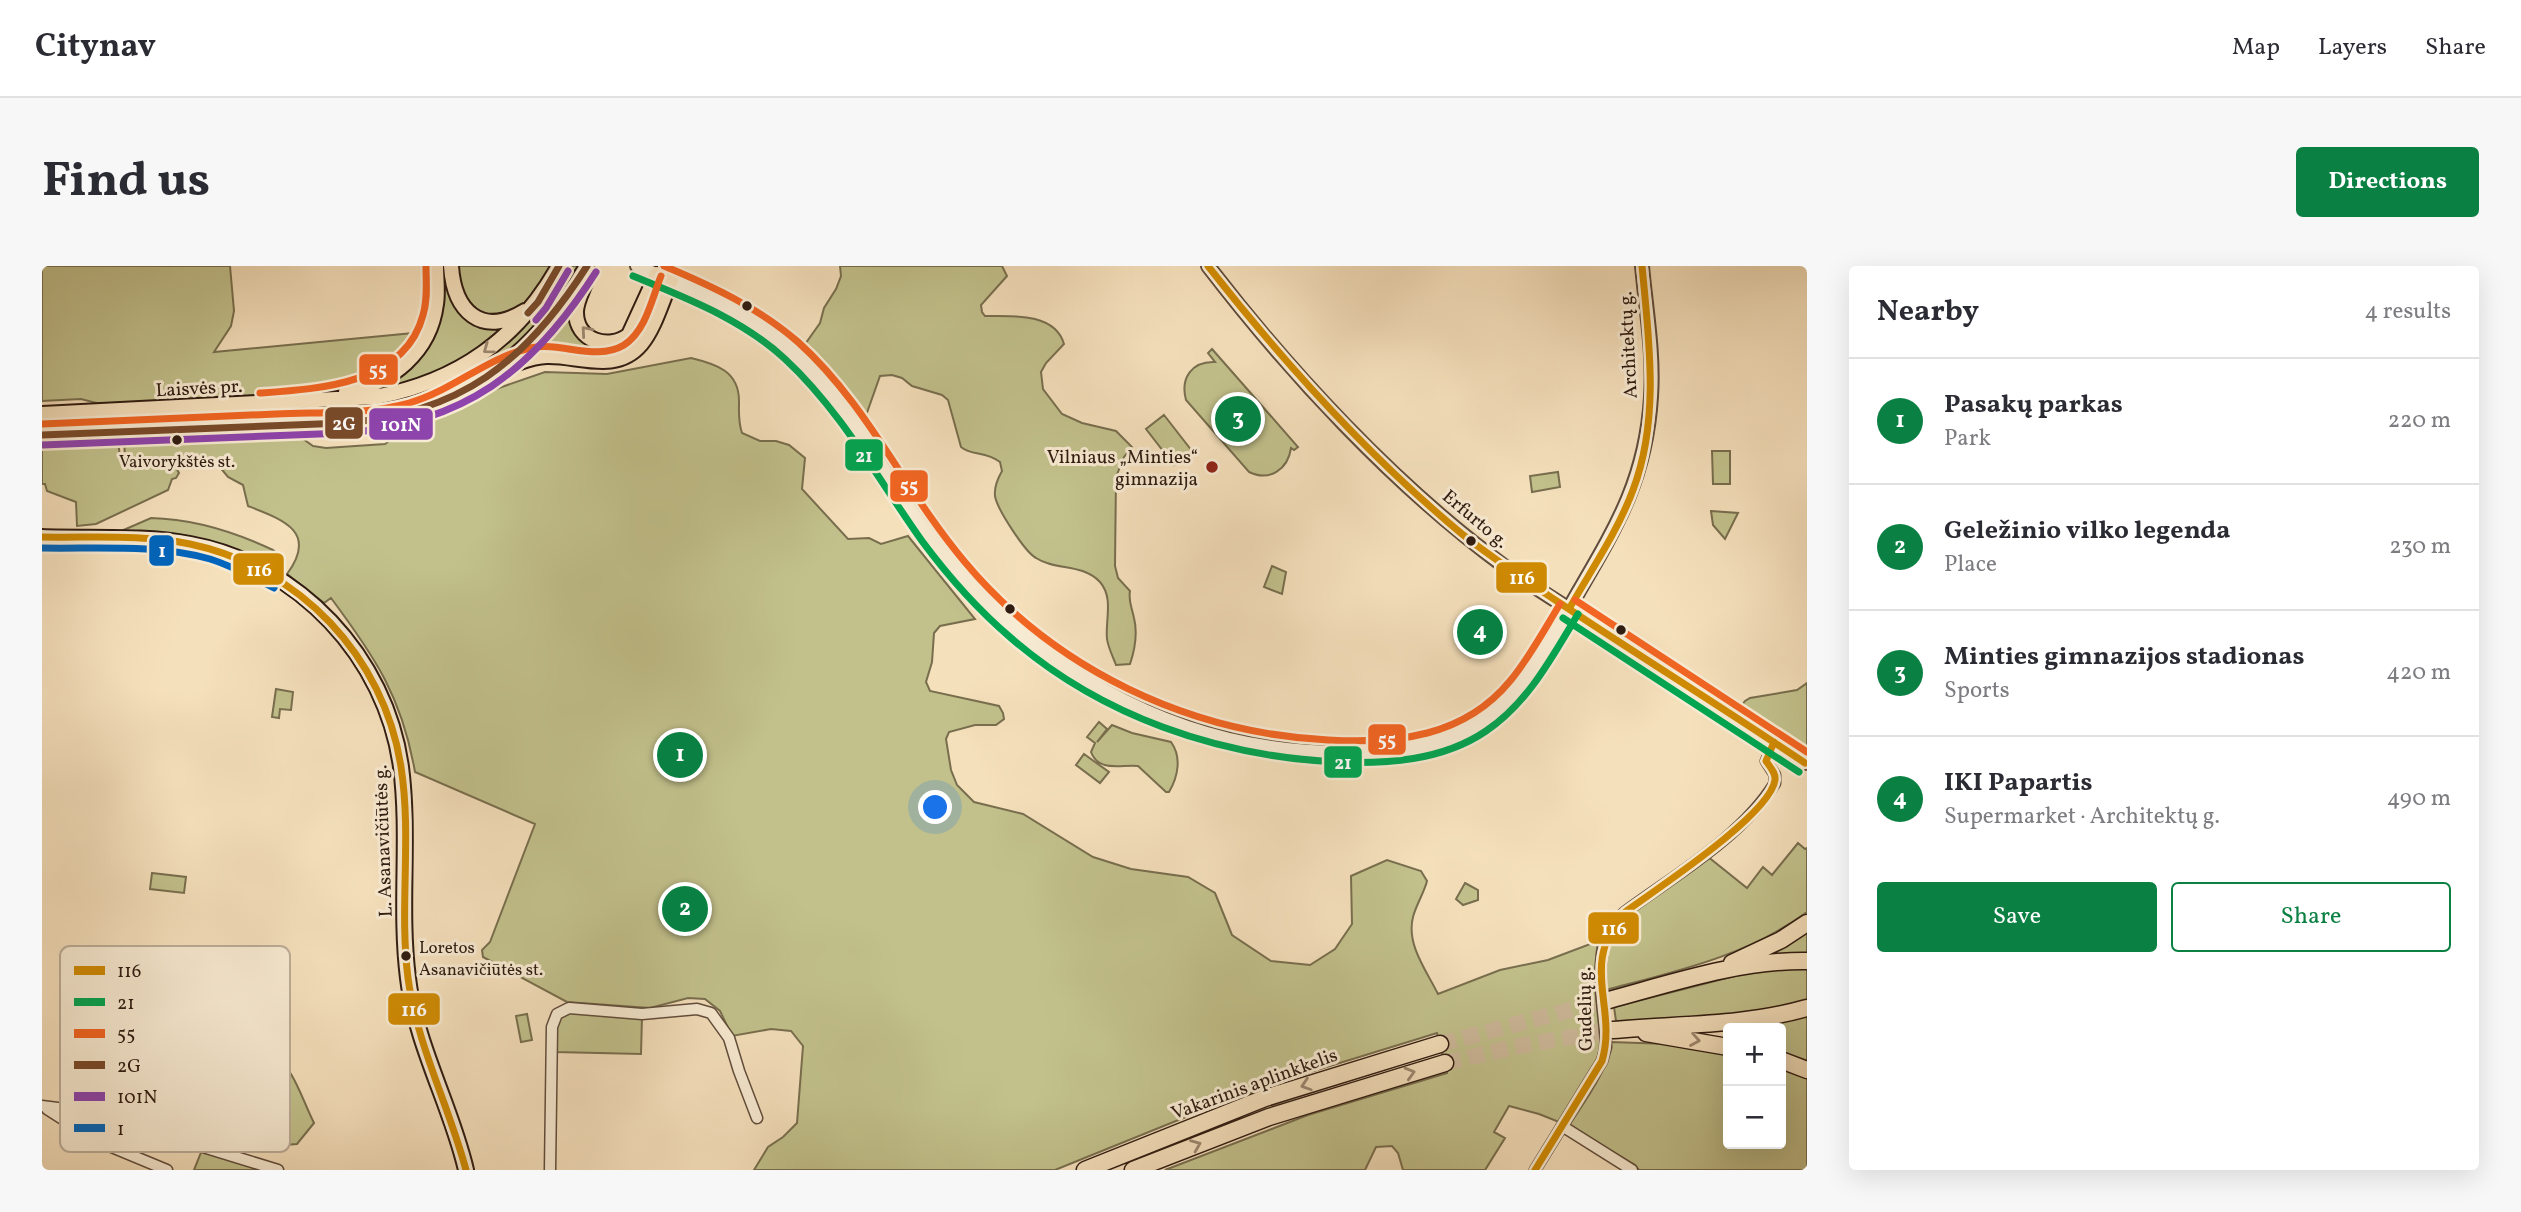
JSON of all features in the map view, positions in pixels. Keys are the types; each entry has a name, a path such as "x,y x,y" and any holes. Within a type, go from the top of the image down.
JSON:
{"highway":[{"path":"1685,980 1745,958 1807,923"},
{"path":"1609,1000 1685,980 1765,964 1807,961"},
{"path":"1723,1046 1613,1030 1733,1022 1807,1008"},
{"name":"Vakarinis aplinkkelis","path":"1085,1170 1265,1098 1440,1044"},
{"path":"1786,1062 1807,1070"},
{"name":"Vakarinis aplinkkelis","path":"1133,1170 1269,1117 1445,1063"}],"main road":[{"path":"293,402 362,389 402,367 426,339 433,322 437,303 436,266"},
{"path":"451,266 454,292 460,304 466,311 484,321 505,320 538,302"},
{"name":"Laisvės pr.","path":"42,414 293,402 376,397 398,393 440,379 489,348 514,328 538,302 559,266"},
{"path":"588,266 576,315 588,337 602,343 618,342 629,335 657,274"},
{"path":"42,435 379,419 437,405 476,385 535,338 558,312 588,266"},
{"path":"497,370 544,356 605,362 625,356 641,344 648,334 671,280"},
{"name":"L. Asanavičiūtės g.","path":"42,537 162,540 189,544 232,556 256,566 295,590 321,611 357,653 382,699 396,740 403,795 408,981 419,1032 466,1170"}],"street":[{"name":"Architektų g.","path":"638,266 718,300 790,349 830,391 948,559 1008,623 1075,673 1161,716 1209,733 1289,749 1370,752 1423,747 1466,730 1505,702 1536,663 1619,521 1632,491 1650,412 1651,377 1642,266"},
{"name":"Erfurto g.","path":"1208,266 1278,352 1334,412 1402,480 1470,540 1528,584 1807,765"},
{"name":"Gudelių g.","path":"1535,1170 1597,1073 1606,1047 1600,973 1608,931 1625,912 1727,837 1745,820 1775,783 1774,773 1766,761 1774,742"},
{"path":"550,1170 552,1027 557,1014 569,1008 642,1014 697,1009 711,1013 729,1038 738,1071 757,1118"},
{"path":"44,1107 60,1117"},
{"path":"1562,1126 1632,1170"},
{"path":"124,1152 167,1170"},
{"path":"219,1152 278,1170"}],"shaded area":[{"path":"42,266 230,266 234,311 231,326 214,352 424,332 393,370 348,389 108,406 81,399 42,401"},
{"path":"440,266 445,266 450,295 461,311 507,326 480,349 428,378 372,392 413,365"},
{"path":"454,266 551,266 534,293 519,307 511,312 490,315 477,312 466,303"},
{"path":"568,266 581,266 565,296 497,365 439,398 372,416 314,416 312,411 318,407 404,398 429,390 477,365 520,330 539,310"},
{"path":"840,266 1002,266 1007,276 981,305 985,316 1030,318 1042,321 1059,334 1064,344 1041,372 1043,389 1062,414 1082,423 1116,431 1132,447 1124,457 1116,477 1115,566 1118,578 1130,591 1135,641 1130,664 1116,665 1109,649 1108,602 1100,582 1077,569 1044,562 1025,548 1006,520 995,496 1002,471 1000,462 961,447 948,400 942,395 912,386 902,378 880,376 863,424 833,383 801,350 820,323 824,308 836,289 841,276"},
{"path":"655,294 659,296 636,343 612,356 529,353 551,331 571,304 573,323 611,347"},
{"path":"1212,349 1298,447 1294,450 1291,448 1286,462 1277,472 1257,475 1249,472 1186,400 1186,378 1200,364 1215,362 1208,353"},
{"path":"691,358 717,366 735,382 742,433 760,441 776,441 789,445 805,458 802,489 848,539 869,538 881,544 908,536 975,619 940,626 934,633 932,662 926,682 930,691 999,706 1003,713 1004,719 996,725 975,725 949,732 946,739 951,770 957,785 974,802 1023,814 1093,857 1131,869 1188,877 1215,893 1232,935 1271,961 1310,965 1335,949 1352,924 1351,876 1387,860 1421,871 1427,881 1413,917 1412,937 1418,957 1438,994 1500,970 1548,960 1598,941 1598,1056 1586,1081 1559,1122 1509,1106 1494,1132 1505,1138 1485,1170 1403,1170 1398,1153 1392,1146 1376,1147 1365,1170 1165,1170 1308,1115 1447,1073 1437,1033 1304,1074 1213,1106 1055,1170 754,1170 768,1147 797,1123 803,1046 791,1031 771,1029 732,1036 720,1011 705,999 688,998 650,1008 567,1002 483,957 482,950 490,942 535,824 415,772 403,721 385,679 361,640 331,598 324,603 287,574 296,560 299,548 298,538 293,530 274,517 248,506 243,485 228,477 219,466 177,462 175,466 179,473 172,479 168,490 96,524 77,526 76,502 47,491 45,484 42,484 42,440 118,437 120,459 125,459 124,438 157,444 299,436 313,446 326,448 385,444 414,423 490,391 545,372 607,374"},
{"path":"292,408 298,411 298,417 42,429 42,419"},
{"path":"1164,415 1192,451 1174,465 1146,429"},
{"path":"1712,451 1730,451 1730,484 1713,484"},
{"path":"1558,472 1560,487 1532,492 1530,476"},
{"path":"1711,511 1738,513 1725,539 1713,525"},
{"path":"151,518 198,524 244,538 273,550 278,554 281,565 276,568 238,551 181,536 119,532"},
{"path":"1272,566 1286,572 1282,594 1264,587"},
{"path":"1807,683 1807,752 1739,709 1750,698 1797,690"},
{"path":"276,689 293,692 291,710 280,709 279,718 272,717"},
{"path":"1099,722 1107,729 1097,742 1112,725 1132,733 1171,742 1177,754 1178,767 1169,792 1138,766 1105,765 1095,759 1091,752 1095,743 1087,737"},
{"path":"1084,754 1109,772 1100,783 1076,765"},
{"path":"1798,843 1807,848 1807,912 1736,951 1685,969 1606,990 1607,945 1622,921 1644,901 1707,856 1747,888 1763,867 1772,875"},
{"path":"152,873 186,877 184,893 150,889"},
{"path":"1465,883 1478,890 1478,900 1463,905 1456,899"},
{"path":"1807,931 1807,956 1755,960"},
{"path":"1807,967 1807,1001 1720,1018 1616,1021 1614,1007 1750,972"},
{"path":"567,1011 642,1017 641,1054 555,1052 557,1019"},
{"path":"527,1014 532,1040 521,1042 516,1016"},
{"path":"1807,1015 1807,1062 1786,1055 1786,1023 1763,1023"},
{"path":"1611,1042 1668,1044 1723,1052 1723,1149 1786,1149 1786,1069 1807,1077 1807,1170 1639,1170 1635,1165 1569,1126 1600,1075"},
{"path":"290,1073 314,1123 297,1144 290,1145"},
{"path":"201,1152 208,1152 267,1170 194,1170"}],"tunnel":[{"path":"1440,1044 1609,1000"},
{"path":"1445,1063 1513,1047 1613,1030"}],"transit line":[{"name":"55","path":"260,393 333,385 379,369 398,356 413,338 423,315 426,266"},
{"name":"2G","path":"528,313 538,302 559,266"},
{"name":"2G","path":"42,435 344,423 385,418 422,408 456,395 486,377 514,355 540,330 587,266"},
{"name":"55","path":"664,266 751,308 798,342 823,366 865,420 964,561 1000,599 1039,634 1082,663 1127,688 1175,709 1276,735 1328,740 1379,740 1427,733 1472,714 1492,700 1524,662 1560,604"},
{"name":"116","path":"1208,266 1266,338 1328,407 1393,472 1462,534 1537,588 1805,763"},
{"name":"116","path":"1569,609 1603,551 1633,490 1647,435 1650,379 1642,266"},
{"name":"101N","path":"536,320 568,271"},
{"name":"101N","path":"42,445 345,433 387,428 426,418 460,404 491,386 520,364 547,338 596,272"},
{"name":"21","path":"633,276 732,321 751,332 785,359 824,401 922,541 986,616 1046,665 1083,689 1122,710 1163,727 1205,741 1292,758 1374,762 1432,755 1469,741 1501,720 1538,678 1578,614"},
{"name":"55","path":"42,424 343,412 393,407 425,398 499,359 530,348 553,347 602,352 624,345 632,339 643,323 661,276"},
{"name":"116","path":"42,537 154,539 190,544 230,556 267,573 300,595 330,622 356,654 376,689 392,726 401,767 405,820 406,952 412,1003 466,1170"},
{"name":"1","path":"42,548 126,548 190,554 226,565 274,588"},
{"name":"55","path":"1575,600 1807,752"},
{"name":"21","path":"1563,618 1799,772"},
{"name":"116","path":"1535,1170 1602,1061 1606,1022 1601,968 1611,931 1625,912 1709,851 1754,812 1768,795 1775,780 1774,772 1766,761 1774,742"}],"place":[{"name":"Minties gimnazijos stadionas","path":"1238,419"},
{"name":"Vaivorykštės st.","path":"177,440"},
{"name":"Vilniaus „Minties“ gimnazija","path":"1212,467"},
{"name":"IKI Papartis","path":"1480,632"},
{"name":"Pasakų parkas","path":"680,755"},
{"name":"Geležinio vilko legenda","path":"685,909"},
{"name":"Loretos Asanavičiūtės st.","path":"406,956"}]}
